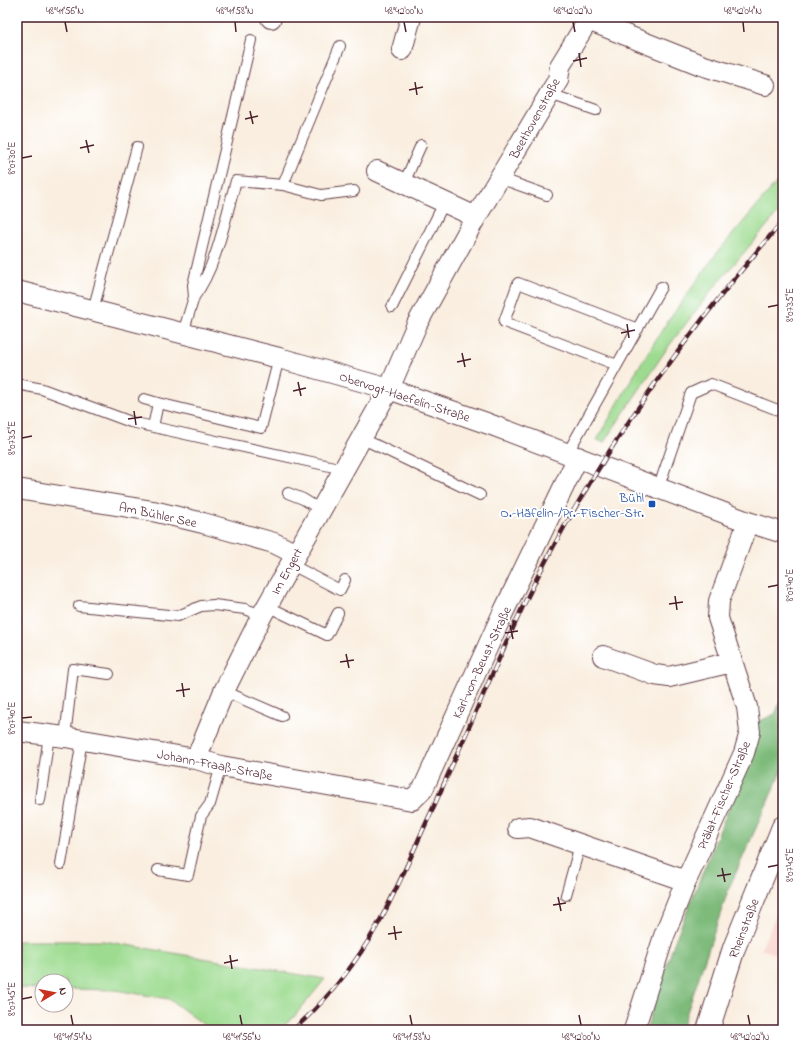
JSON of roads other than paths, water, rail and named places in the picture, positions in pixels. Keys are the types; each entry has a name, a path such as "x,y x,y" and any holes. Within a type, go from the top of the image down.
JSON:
{"street":[{"path":"402,50 411,17"},
{"path":"589,19 701,65 765,85"},
{"name":"Beethovenstraße","path":"388,389 417,324 476,217 558,80 560,66 589,19"},
{"path":"377,171 476,217"},
{"name":"Obervogt-Haefelin-Straße","path":"17,291 279,358 388,389 489,424 658,489 748,522 783,533"},
{"name":"Im Engert","path":"196,759 224,690 264,610 388,389"},
{"name":"Karl-von-Beust-Straße","path":"412,800 423,789 573,456"},
{"name":"Am Bühler See","path":"17,489 153,511 203,523 274,544 293,559"},
{"name":"Prälat-Fischer-Straße","path":"634,1030 664,936 686,881 744,753 750,732 748,707 718,618 719,601 748,522"},
{"path":"603,656 655,675 669,677 732,662"},
{"name":"Johann-Fraaß-Straße","path":"17,731 65,737 196,759 221,766 412,800"},
{"path":"518,828 530,826 580,845 686,881"},
{"name":"Rheinstraße","path":"708,1030 734,948 783,828"}],"lane":[{"path":"194,297 193,285 251,40"},
{"path":"283,185 340,46"},
{"path":"550,94 596,110"},
{"path":"404,183 421,145"},
{"path":"93,310 137,147"},
{"path":"499,178 547,195"},
{"path":"183,333 194,297 212,266 236,181 283,185 321,195 354,191"},
{"path":"392,307 444,203"},
{"path":"617,365 504,322 518,283 638,329"},
{"path":"573,456 617,365 661,287"},
{"path":"144,400 261,428 279,358"},
{"path":"17,384 42,389 131,422 343,469"},
{"path":"658,489 691,393 711,384 783,412"},
{"path":"153,427 158,403"},
{"path":"361,438 480,495"},
{"path":"288,493 321,510"},
{"path":"293,559 340,590 345,580"},
{"path":"79,606 178,616 201,606 214,605 245,610 264,610 327,635 338,613"},
{"path":"61,864 65,737 73,669 109,674"},
{"path":"224,690 282,716"},
{"path":"40,800 65,737"},
{"path":"158,870 188,875 201,816 210,804 221,766"},
{"path":"566,895 580,845"}],"railway":[{"path":"293,1030 317,1007 339,982 359,955 383,915 401,879 526,600 580,499 610,450 675,355 710,309 783,221"}],"place":[{"name":"Bühl O.-Häfelin-/Pr.-Fischer-Str.","path":"652,504"}]}
